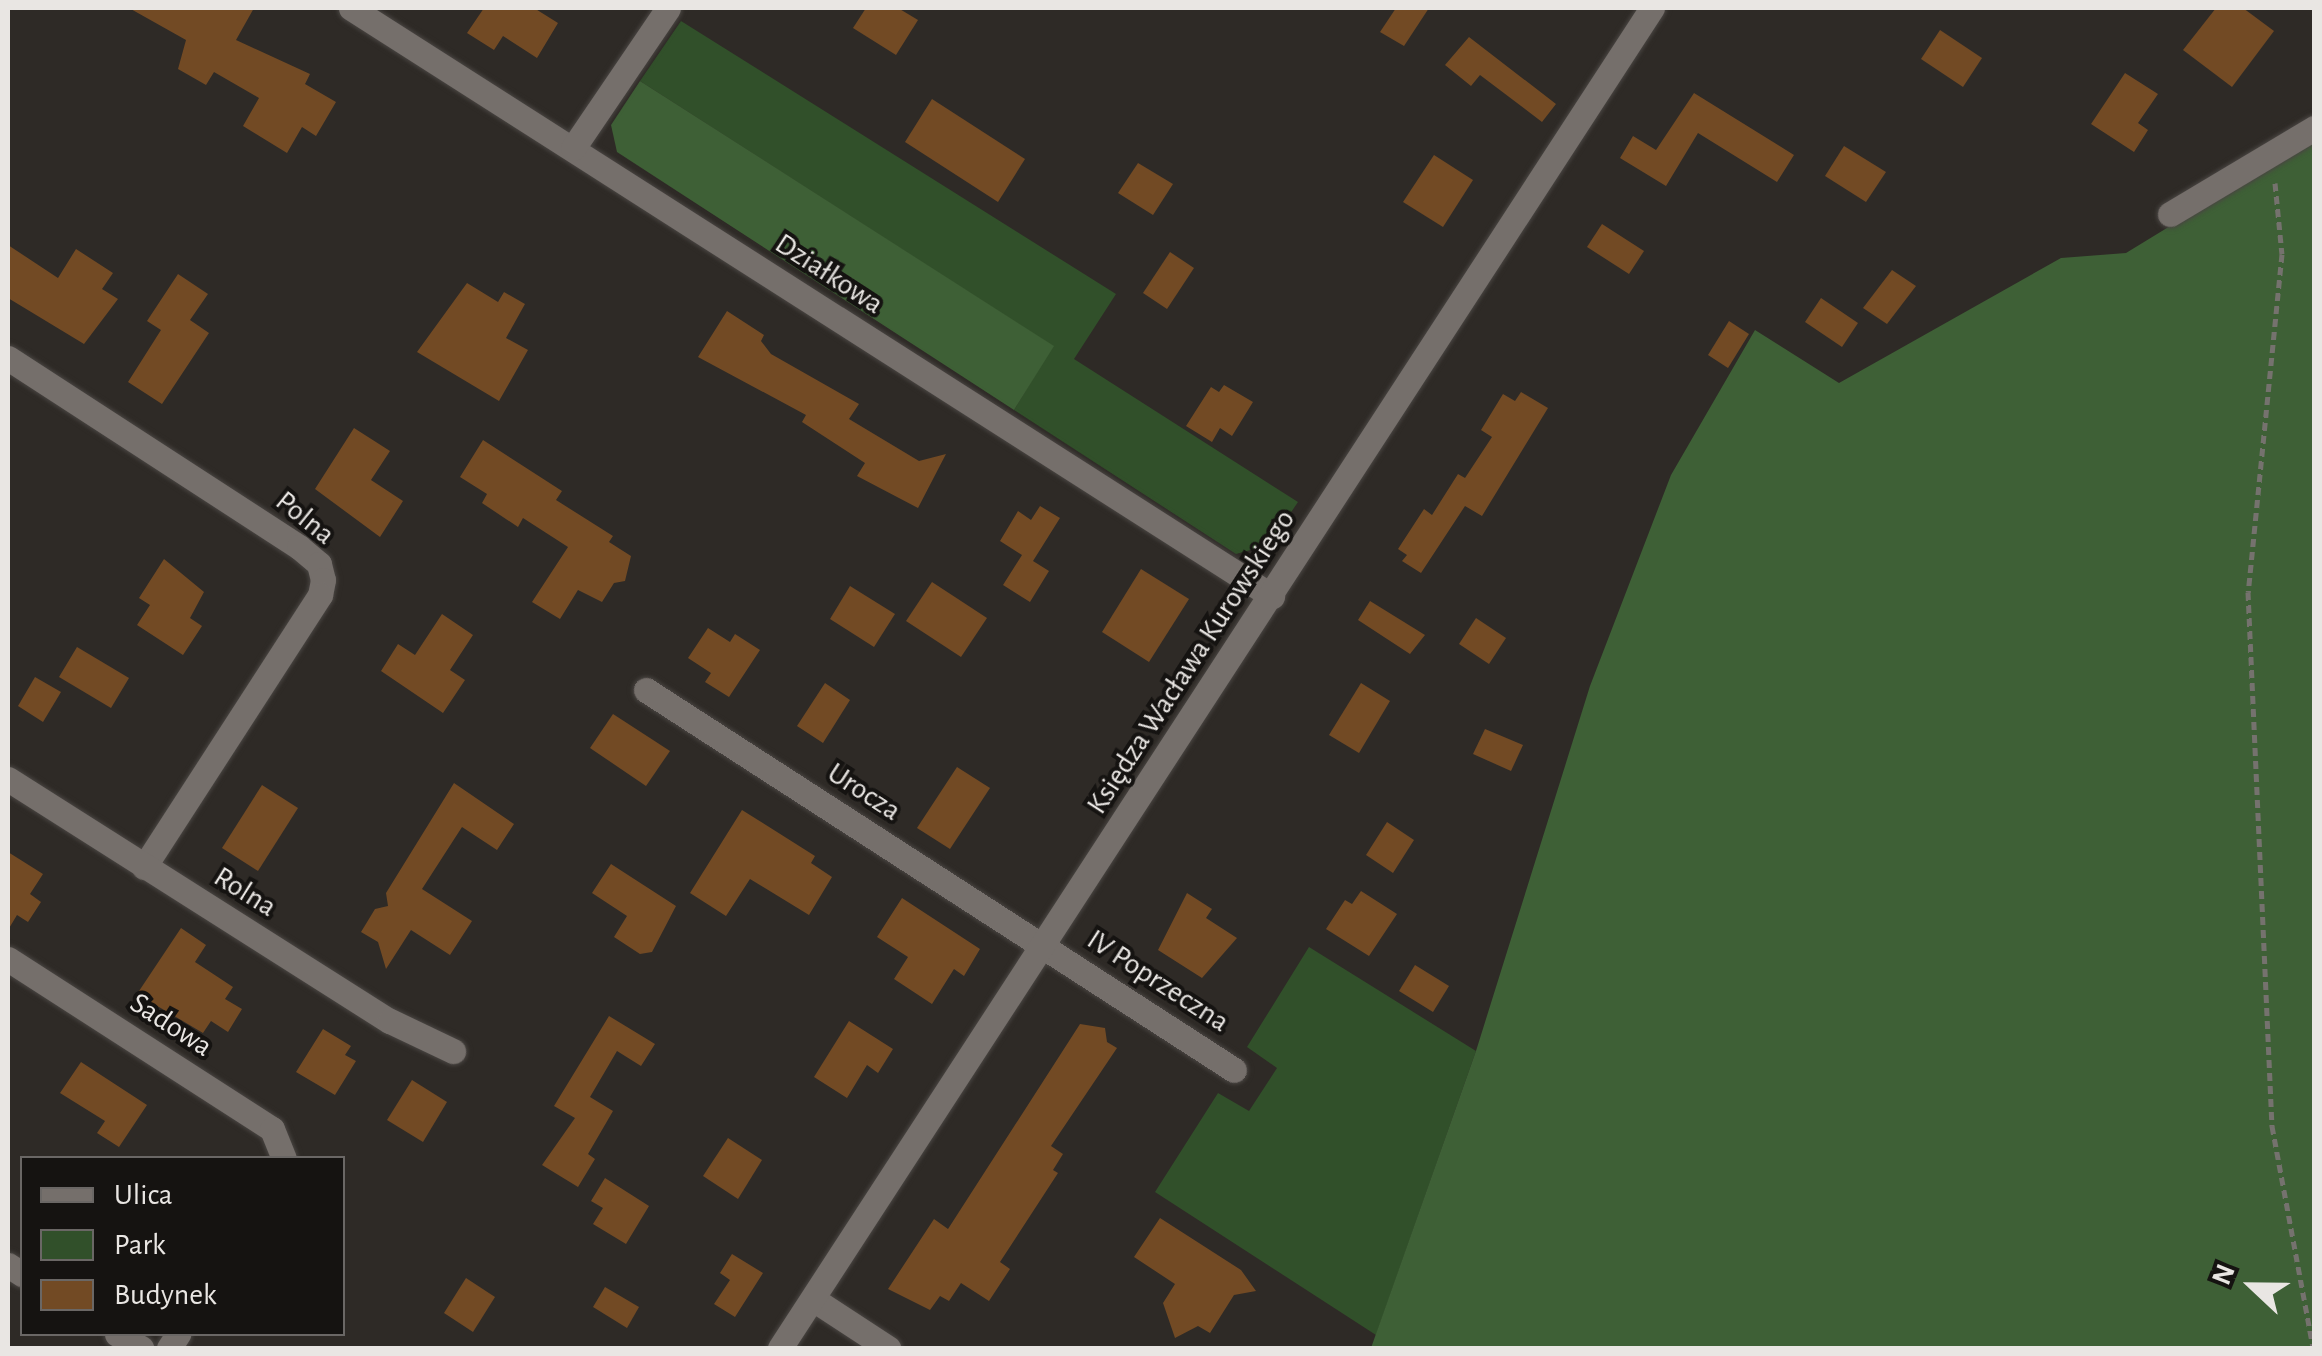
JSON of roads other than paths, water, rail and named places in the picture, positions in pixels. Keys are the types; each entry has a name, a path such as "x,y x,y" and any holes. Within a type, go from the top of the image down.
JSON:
{"street":[{"name":"Działkowa","path":"351,8 1272,596"},
{"path":"573,148 668,8"},
{"name":"Księdza Wacława Kurowskiego","path":"780,1348 1047,947 1652,8"},
{"path":"2170,214 2314,128"},
{"name":"Polna","path":"8,358 299,546 319,564 323,580 320,595 144,867"},
{"name":"Urocza","path":"646,690 1047,947"},
{"name":"Rolna","path":"8,778 390,1021 453,1051"},
{"name":"IV Poprzeczna","path":"1047,947 1234,1070"},
{"name":"Sadowa","path":"8,958 272,1129 283,1156"},
{"path":"813,1300 888,1348"}]}
